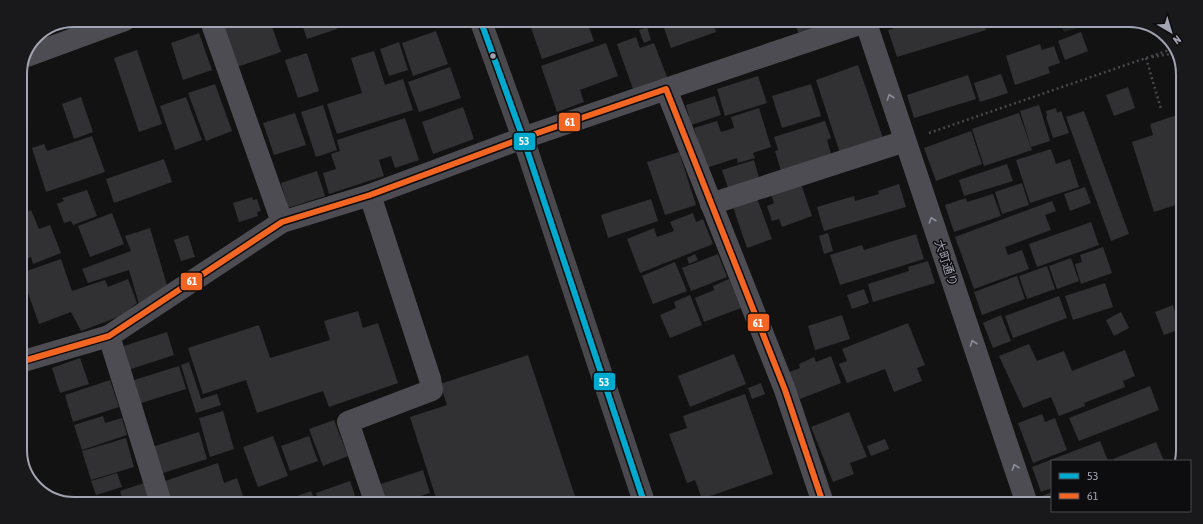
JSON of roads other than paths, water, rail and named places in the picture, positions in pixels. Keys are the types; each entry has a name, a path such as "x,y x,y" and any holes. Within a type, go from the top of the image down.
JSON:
{"highway":[{"path":"483,27 523,138 642,497"}],"street":[{"path":"32,54 106,27"},
{"path":"213,27 282,222"},
{"path":"27,360 109,336 282,222 370,194 523,138 850,27"},
{"name":"大町通り","path":"867,27 1025,497"},
{"path":"666,89 785,390 821,497"},
{"path":"711,204 905,141"},
{"path":"370,194 430,379 432,390 348,422 374,497"},
{"path":"109,336 159,497"}]}
